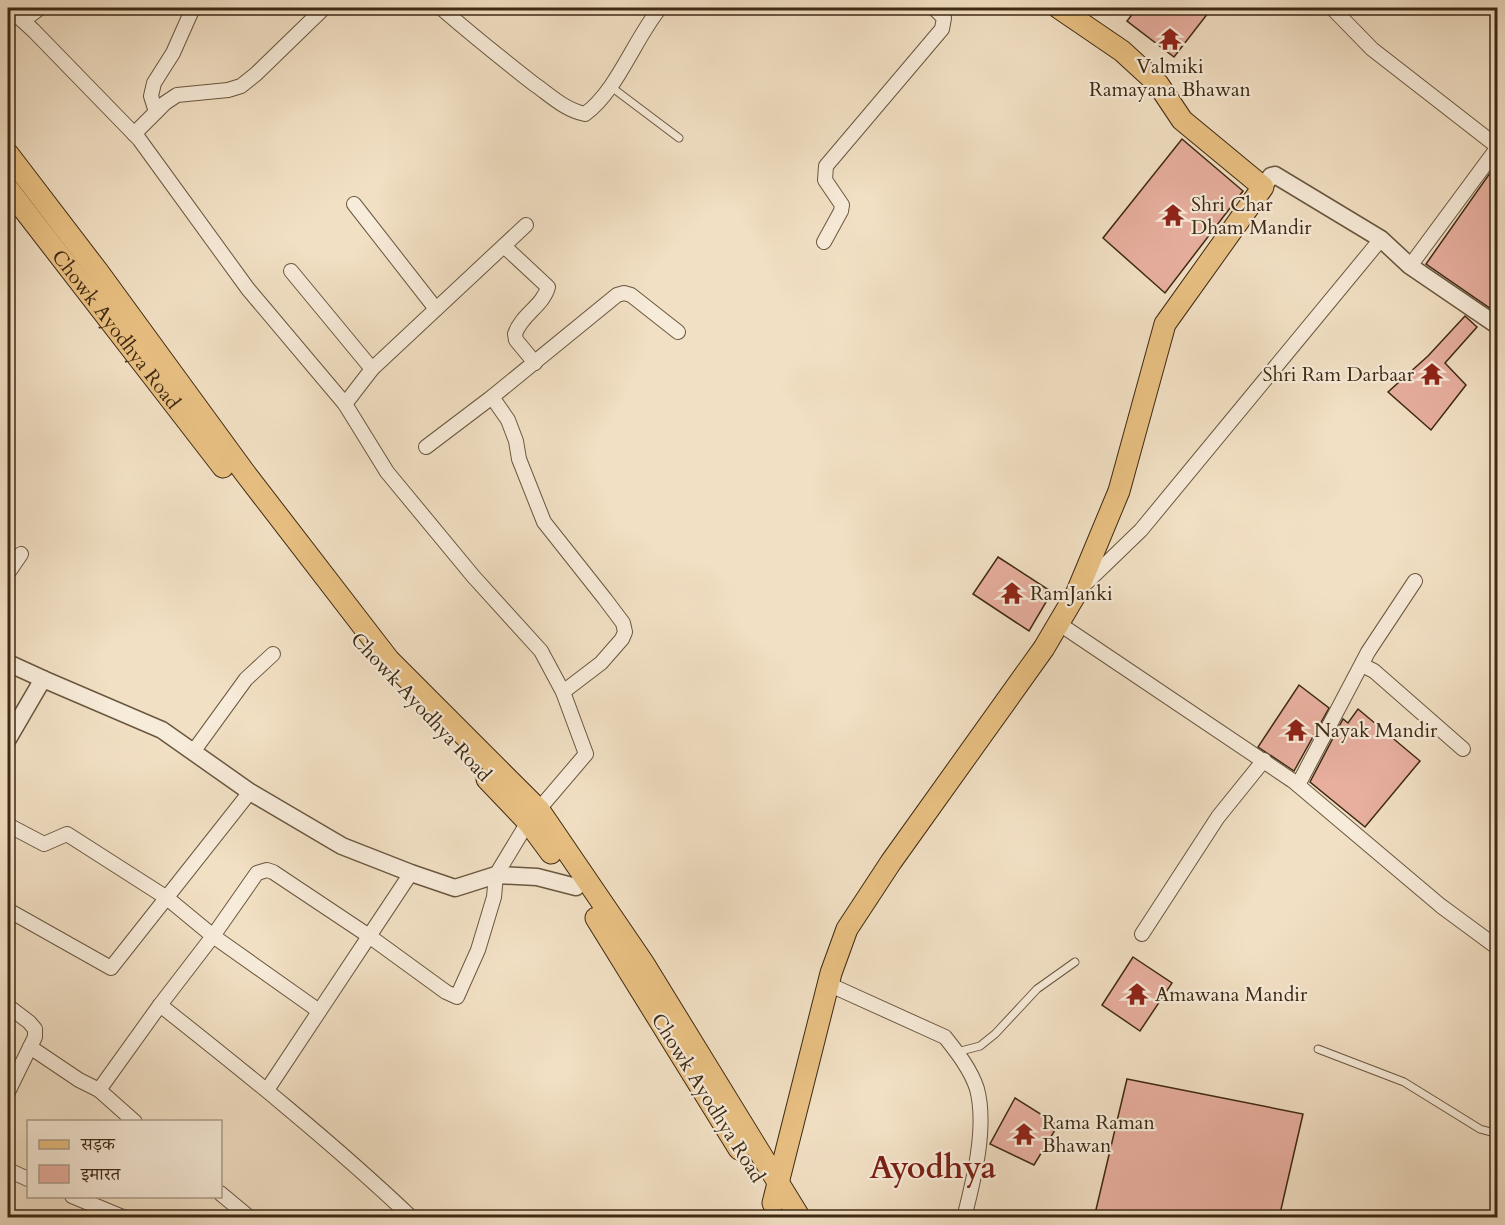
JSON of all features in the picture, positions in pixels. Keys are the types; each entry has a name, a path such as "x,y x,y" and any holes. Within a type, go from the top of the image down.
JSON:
{"main road":[{"path":"778,1201 828,984 847,929 891,862 1044,648 1077,592 1119,491 1165,324 1263,187 1182,120 1158,84 1122,51 1068,10"},
{"path":"8,154 99,273 245,473 389,660 533,816 644,964 778,1201 800,1218"},
{"name":"Chowk Ayodhya Road","path":"8,189 372,660 533,816 576,887 778,1201"}],"street":[{"path":"9,8 134,134 248,289 345,404 387,472 472,576 541,651 563,692 586,754 533,816 496,875 494,897 478,950 457,997 446,992 369,936 267,870 257,873 99,1090"},
{"path":"23,21 40,8"},
{"path":"156,112 150,96 154,83 173,53 193,8"},
{"path":"134,134 165,103 177,95 228,90 241,86 324,8"},
{"path":"441,8 492,52 563,105 585,114 592,109 610,86 660,8"},
{"path":"824,242 841,212 842,205 825,180 826,166 942,29 944,18 934,8"},
{"path":"1333,9 1372,49 1497,147 1410,266"},
{"path":"1263,187 1271,176 1275,175 1381,239 1410,266 1497,326"},
{"path":"354,204 436,309"},
{"path":"345,404 372,369 526,225"},
{"path":"1077,592 1141,531 1381,239"},
{"path":"504,246 549,287 515,334 516,340 535,363"},
{"path":"291,271 372,369"},
{"path":"426,447 535,363 617,295 624,293 631,295 678,332"},
{"path":"492,397 508,420 516,441 519,459 544,522 623,623 625,632 622,639 601,663 563,692"},
{"path":"8,573 21,554"},
{"path":"1298,785 1368,652 1415,581"},
{"path":"1058,623 1298,785 1441,906 1497,948"},
{"path":"193,752 246,679 273,654"},
{"path":"8,663 162,730 250,792 342,846 455,888 496,875 537,877 576,887"},
{"path":"1362,665 1374,671 1463,749"},
{"path":"8,739 43,679"},
{"path":"1142,934 1218,817 1264,760"},
{"path":"8,910 111,968 250,792"},
{"path":"8,825 44,844 67,834 167,898 213,936 319,1011"},
{"path":"267,1090 411,873"},
{"path":"828,984 945,1037 957,1052 977,1089 981,1135 964,1218"},
{"path":"160,1005 267,1090 371,1179 412,1218"},
{"path":"8,1006 35,1029 35,1037 8,1092"},
{"path":"30,1047 79,1080 99,1090 133,1120"},
{"path":"8,1170 27,1179"},
{"path":"222,1195 250,1218"},
{"path":"75,1198 125,1218"}],"lane":[{"path":"610,86 679,138"},
{"path":"957,1052 980,1046 1037,989 1075,962"},
{"path":"1318,1049 1404,1082 1480,1129 1497,1134"}],"building":[{"name":"Valmiki Ramayana Bhawan","path":"1137,8 1212,8 1174,57 1127,21"},
{"name":"Shri Char Dham Mandir","path":"1182,139 1243,191 1165,293 1103,238"},
{"path":"1497,163 1497,313 1426,264"},
{"name":"Shri Ram Darbaar","path":"1465,316 1477,327 1445,363 1466,385 1431,430 1388,392 1428,356"},
{"name":"RamJanki","path":"998,557 1052,592 1029,631 973,594"},
{"name":"Nayak Mandir","path":"1299,685 1329,708 1294,771 1258,747"},
{"path":"1358,709 1420,761 1365,827 1310,782 1343,719 1348,723"},
{"name":"Amawana Mandir","path":"1133,957 1172,983 1140,1031 1102,1005"},
{"path":"1127,1079 1303,1114 1279,1218 1094,1218"},
{"name":"Rama Raman Bhawan","path":"1015,1098 1058,1125 1034,1165 990,1144"}],"place":[{"name":"Valmiki Ramayana Bhawan","path":"1170,39"},
{"name":"Shri Char Dham Mandir","path":"1173,215"},
{"name":"Shri Ram Darbaar","path":"1432,374"},
{"name":"RamJanki","path":"1012,593"},
{"name":"Nayak Mandir","path":"1296,730"},
{"name":"Amawana Mandir","path":"1137,994"},
{"name":"Rama Raman Bhawan","path":"1024,1134"}],"district":[{"name":"Ayodhya","path":"933,1168"}]}
